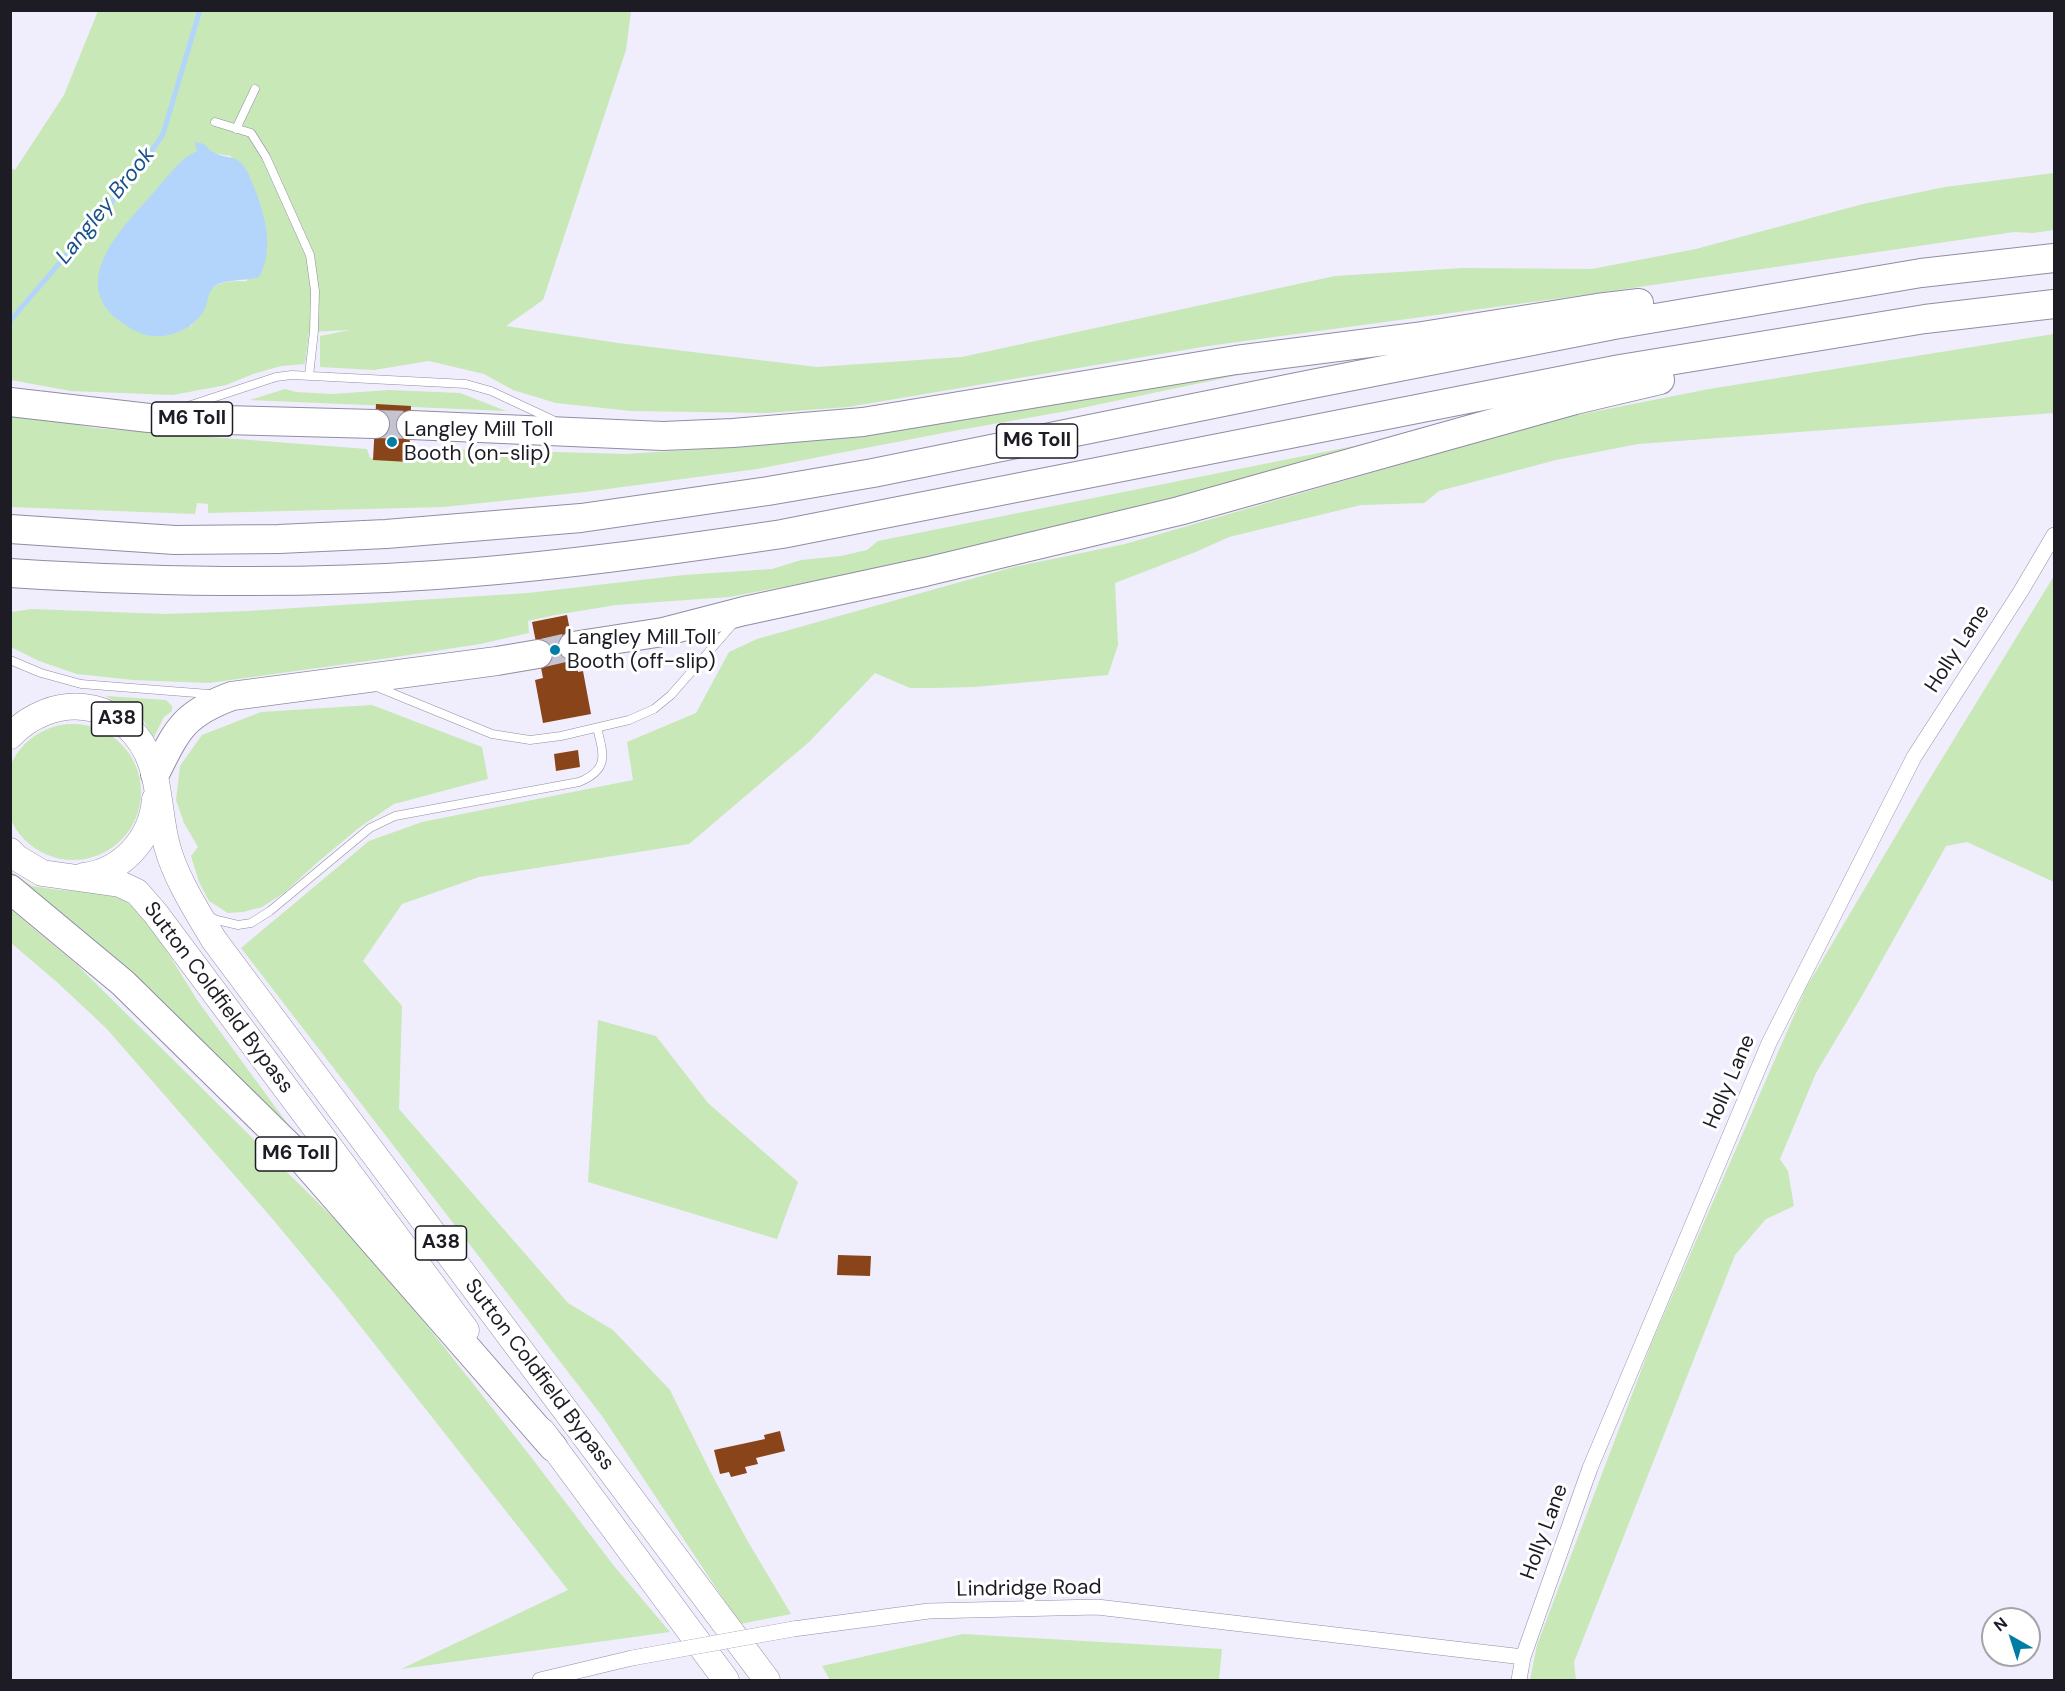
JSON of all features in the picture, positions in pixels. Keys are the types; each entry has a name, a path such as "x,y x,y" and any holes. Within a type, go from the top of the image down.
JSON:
{"highway":[{"name":"M6 Toll","path":"411,425 686,435 754,432 863,422 1236,360 1416,337 1597,308 2055,258"},
{"name":"M6 Toll","path":"10,529 175,540 279,539 446,530 581,518 873,473 1614,325 1921,273"},
{"name":"M6 Toll","path":"10,573 166,582 369,579 437,575 681,549 782,534 1620,369 1925,319 2055,304"},
{"path":"573,646 663,632 744,611 925,572 1179,511 1575,400 1925,319"},
{"name":"M6 Toll","path":"10,402 149,418 375,424"},
{"path":"155,782 175,733 193,715 210,704 232,696 538,654"},
{"name":"Sutton Coldfield Bypass","path":"10,736 36,716 54,708 73,706 108,713 121,721 136,736 147,753 155,782 167,848 195,908 214,940 767,1680"},
{"name":"Sutton Coldfield Bypass","path":"10,711 36,716"},
{"name":"Sutton Coldfield Bypass","path":"70,878 93,875 109,869 139,845 151,823 155,809 155,782"},
{"name":"Sutton Coldfield Bypass","path":"13,854 42,873 120,884 137,892 156,914 726,1680"},
{"name":"M6 Toll","path":"10,889 123,984 301,1158 554,1447"}],"street":[{"name":"Holly Lane","path":"1518,1680 1523,1657 1590,1468 1769,1043 1914,757 2053,540"},
{"name":"Lindridge Road","path":"540,1680 632,1658 793,1629 928,1611 1097,1607 1523,1657"}],"lane":[{"path":"236,129 255,88"},
{"path":"215,122 251,134 266,157 310,255 315,291 314,331 309,376"},
{"path":"149,418 276,377 292,375 465,384 491,391 582,433"},
{"path":"358,679 492,734 530,740 629,720 654,709 671,695 744,611"},
{"path":"10,660 41,674 81,684 232,696"},
{"path":"195,908 217,920 238,925 251,923 270,911 370,828 394,816 579,782 594,776 602,765 603,754 597,728"}],"green space":[{"path":"98,11 631,11 626,50 543,300 506,326 618,343 817,367 962,357 1335,276 1463,268 1592,269 1696,249 1863,204 1945,187 2054,173 2054,230 2033,233 2014,232 1591,294 1208,346 848,407 767,413 631,411 556,403 513,390 484,374 429,361 374,370 320,367 320,336 350,330 309,332 305,364 281,366 226,385 173,395 71,391 11,380 11,168 15,170 64,95","holes":["197,151 231,156 247,281 225,282 211,289 202,313 190,327"]},
{"path":"2054,334 2054,413 1638,444 1556,460 1439,491 1424,503 1361,505 1229,537 1115,583 1118,645 1108,675 974,687 910,688 875,673 809,742 689,844 479,877 402,904 363,961 402,1006 399,1109 568,1303 613,1330 670,1390 747,1540 791,1614 740,1624 602,1416 241,948 369,841 422,822 633,780 627,742 696,713 729,652 757,639 1014,567 1125,544 1557,419 1709,389"},
{"path":"1306,361 1067,411 757,469 585,492 444,507 208,513 208,504 197,503 195,514 11,507 11,412 94,428 367,449 370,458 411,457 412,450 449,449 626,454 719,448"},
{"path":"285,389 296,392 332,394 389,390 460,393 506,411 250,400"},
{"path":"1384,440 1301,467 963,553 729,597 616,605 555,615 528,621 529,633 480,644 389,658 209,683 133,680 77,674 39,661 11,647 11,612 32,609 165,614 248,611 528,593 684,575 772,569 801,560 841,556 867,550 878,541"},
{"path":"2054,576 2054,882 1967,842 1946,846 1816,1073 1780,1159 1788,1171 1794,1206 1766,1219 1735,1255 1574,1662 1576,1680 1530,1680 1537,1645 1652,1342 1806,988 1921,793"},
{"path":"106,696 166,700 172,706 172,711 164,717 153,739 143,719"},
{"path":"372,705 482,747 488,779 394,804 360,827 284,893 262,907 228,913 209,901 199,882 191,856 198,847 184,823 176,800 180,766 202,735 261,712"},
{"path":"73,724 99,729 111,735 121,744 130,754 136,766 141,792 136,818 130,830 121,840 111,849 99,855 73,860 47,855 35,849 25,840 16,830 10,818 5,792 10,766 16,754 25,744 35,735 47,729"},
{"path":"10,871 32,886 104,893 123,900 144,914 197,1000 314,1160 11,877"},
{"path":"10,909 76,964 372,1256 614,1566 670,1632 401,1669 568,1590 339,1299 270,1216 106,1028 11,943"},
{"path":"598,1020 656,1036 708,1103 798,1182 777,1239 588,1182"},
{"path":"963,1634 1222,1649 1219,1680 830,1680 822,1666"}],"water":[{"path":"195,142 205,145 218,155 238,160 247,171 265,220 267,255 259,277 224,282 215,286 209,293 203,312 189,327 163,336 144,334 133,330 117,319 103,303 98,287 100,270 107,252 130,220 179,164 197,151"}],"building":[{"name":"Langley Mill Toll Booth (on-slip)","path":"376,404 411,406 409,462 373,460"},
{"path":"567,615 578,672 583,671 591,714 543,723 535,680 543,678 532,622"},
{"path":"578,750 580,767 556,771 554,754"},
{"path":"838,1255 871,1256 870,1276 837,1275"},
{"path":"780,1431 785,1451 756,1458 758,1464 745,1467 747,1473 731,1477 729,1472 720,1474 714,1450 765,1439 764,1435"}],"waterway":[{"name":"Langley Brook","path":"10,321 138,171 163,134 200,10"}],"tunnel":[{"path":"375,424 411,425"},
{"path":"538,654 573,646"}],"place":[{"name":"Langley Mill Toll Booth (on-slip)","path":"392,442"},
{"name":"Langley Mill Toll Booth (off-slip)","path":"555,650"}]}
